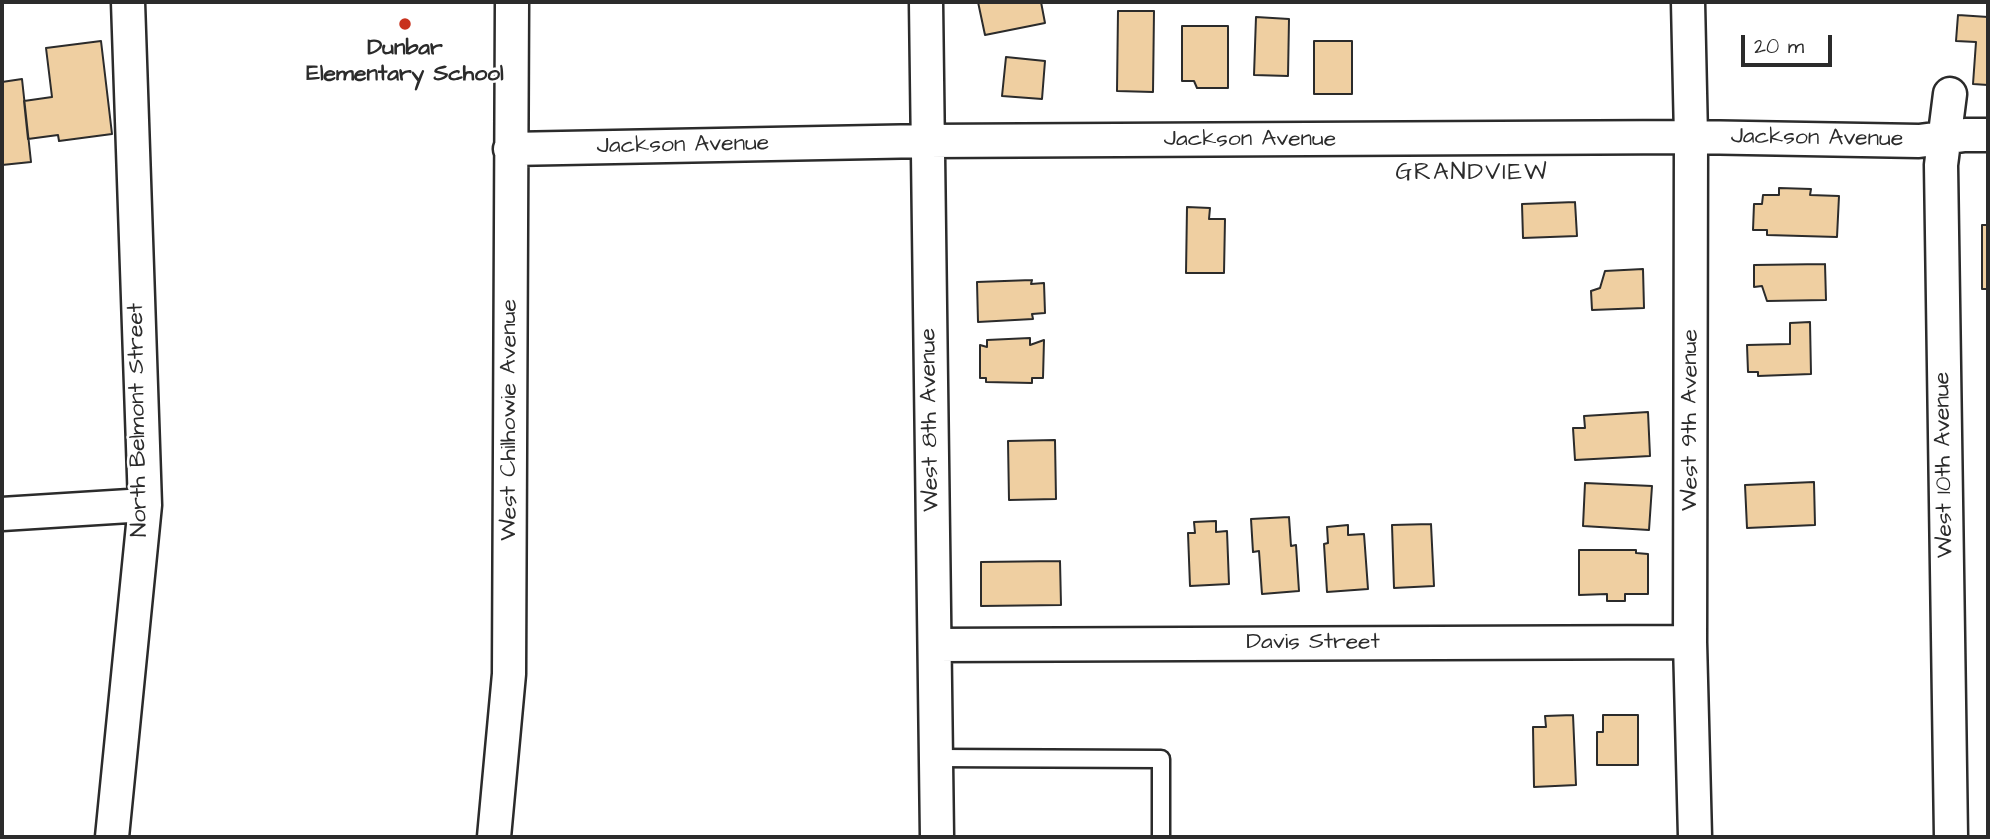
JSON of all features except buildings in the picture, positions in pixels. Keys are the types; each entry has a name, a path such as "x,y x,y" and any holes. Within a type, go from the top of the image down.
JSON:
{"street":[{"name":"North Belmont Street","path":"112,837 145,505 128,2"},
{"name":"West Chilhowie Avenue","path":"495,837 509,674 512,2"},
{"name":"West 8th Avenue","path":"926,2 936,837"},
{"name":"West 9th Avenue","path":"1688,2 1691,137 1690,642 1695,837"},
{"name":"West 10th Avenue","path":"1950,94 1941,165 1951,837"},
{"name":"Jackson Avenue","path":"510,149 927,141 1691,137 1919,141 1988,135"},
{"path":"2,514 145,505"},
{"name":"Davis Street","path":"935,645 1690,642"}],"lane":[{"path":"936,758 1161,759 1161,837"}],"place":[{"name":"Dunbar Elementary School","path":"405,24"}],"district":[{"name":"GRANDVIEW","path":"1472,174"}]}
